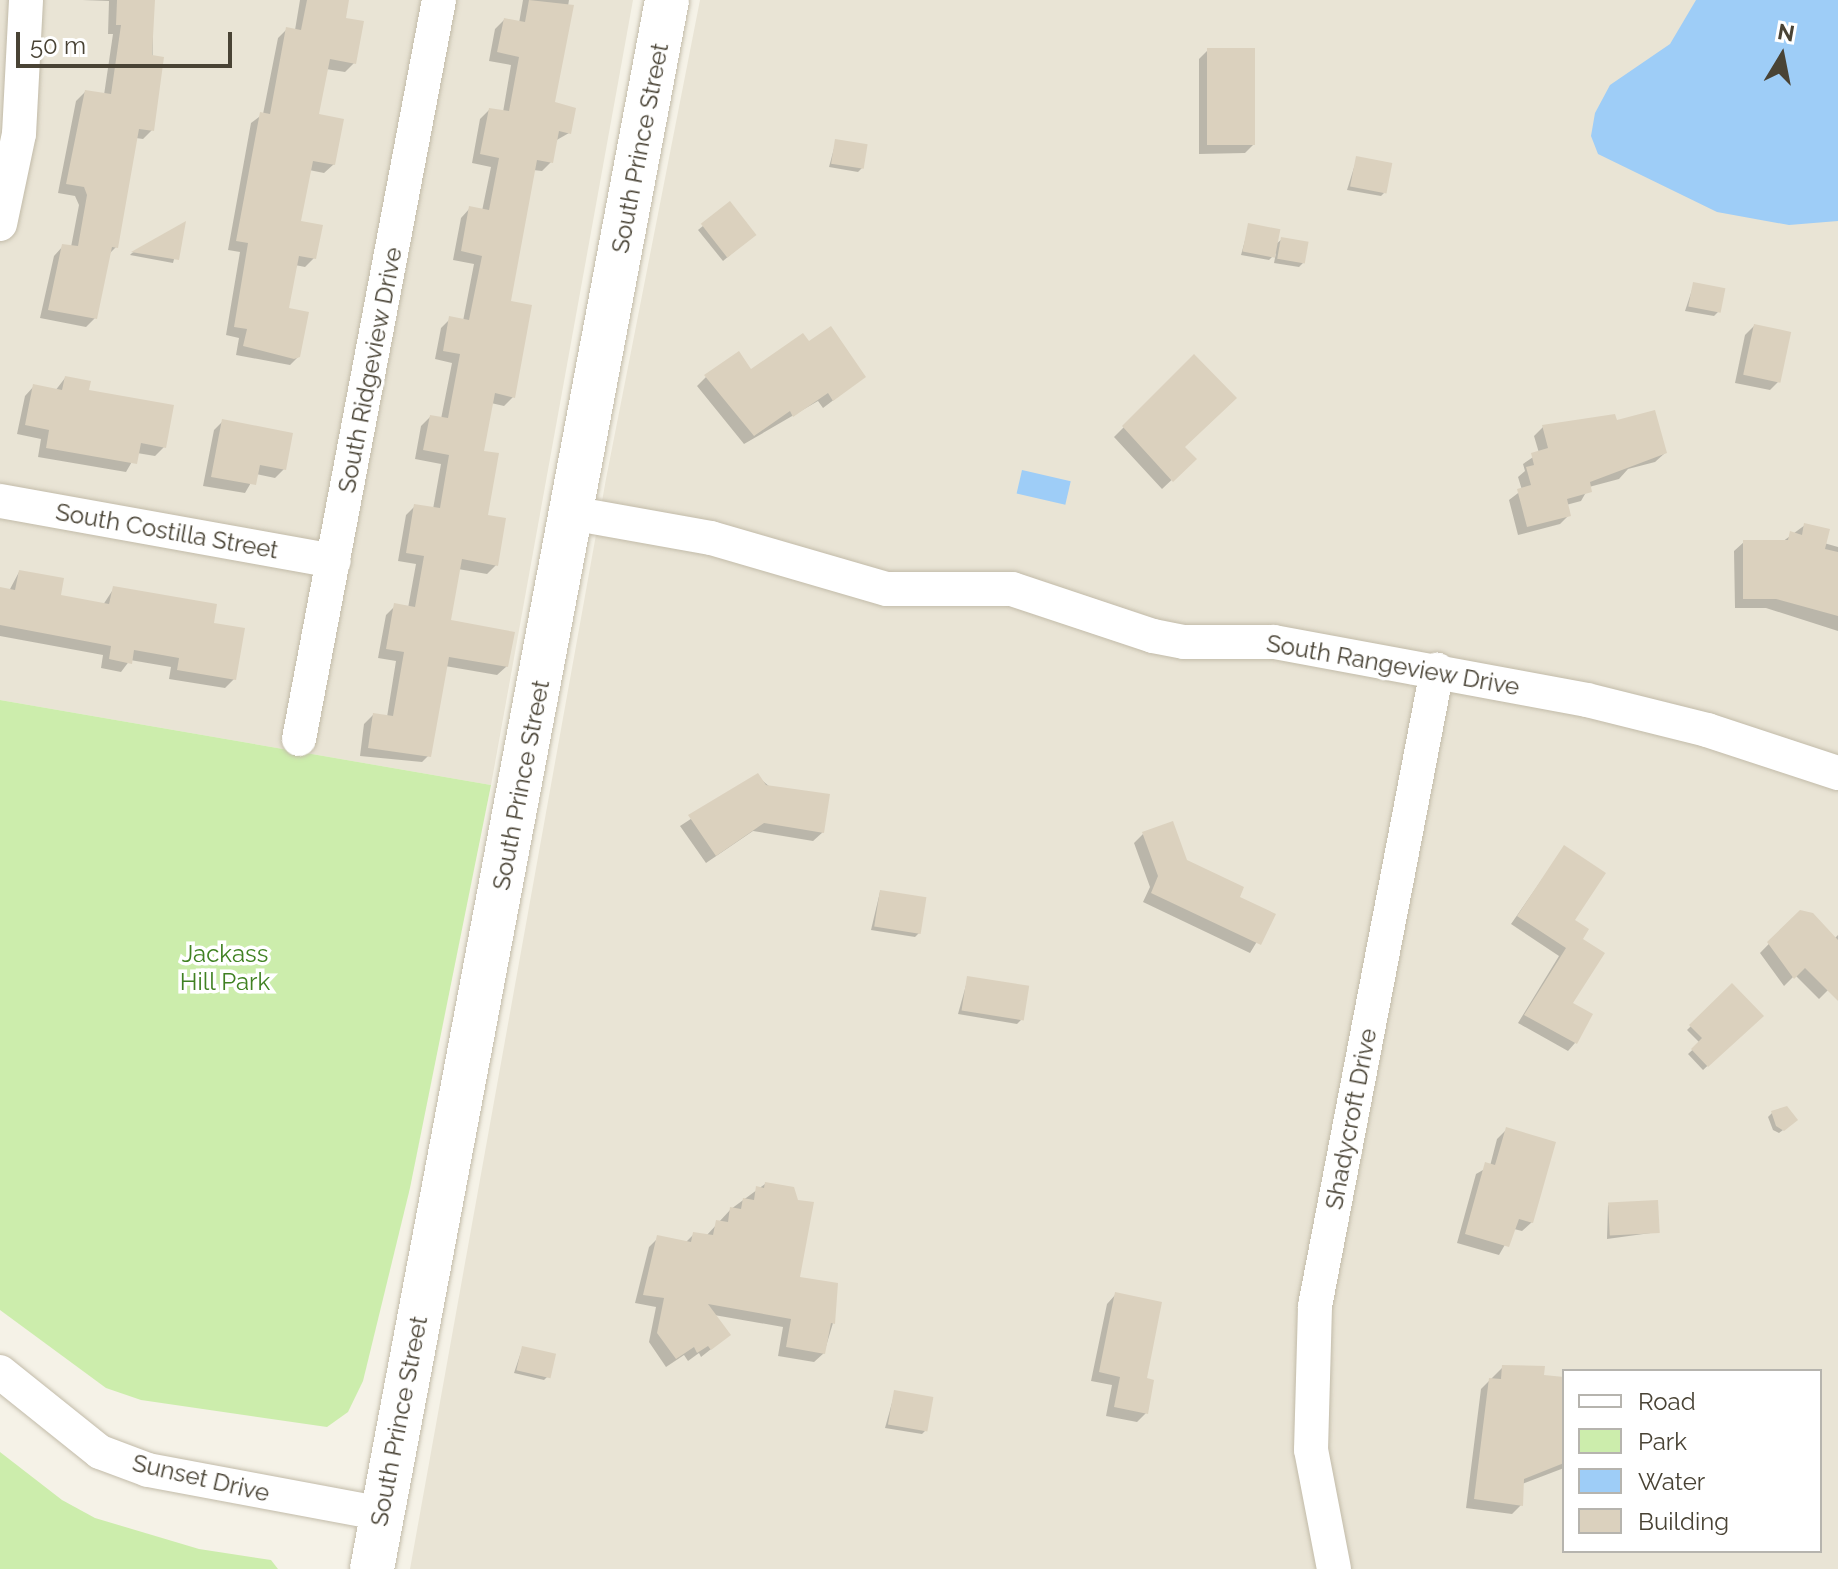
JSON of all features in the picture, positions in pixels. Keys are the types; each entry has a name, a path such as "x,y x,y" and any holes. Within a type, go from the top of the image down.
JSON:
{"street":[{"path":"0,224 19,134 26,0"},
{"name":"South Ridgeview Drive","path":"299,739 439,0"},
{"name":"South Prince Street","path":"372,1569 667,0"},
{"name":"South Costilla Street","path":"0,501 334,561"},
{"name":"South Rangeview Drive","path":"571,513 711,538 887,589 1012,589 1153,636 1184,642 1274,642 1437,670 1617,707 1838,773"},
{"name":"Shadycroft Drive","path":"1334,1569 1311,1450 1315,1306 1437,670"},
{"name":"Sunset Drive","path":"0,1372 87,1443 136,1465 200,1483 382,1514"}],"shaded area":[{"path":"0,0 633,0 491,785 0,700"},
{"path":"700,0 1838,0 1838,1569 410,1569 606,479"}],"green space":[{"name":"Jackass Hill Park","path":"0,700 491,785 410,1188 363,1381 348,1412 327,1427 141,1400 106,1388 0,1310"},
{"path":"0,1452 62,1500 95,1518 199,1549 271,1560 278,1569 0,1569"}],"water":[{"path":"1696,0 1838,0 1838,221 1789,225 1717,212 1598,154 1591,136 1595,113 1610,85 1670,44"},
{"path":"1022,470 1071,481 1065,505 1017,493"}],"building":[{"path":"117,0 155,0 152,55 164,57 154,131 139,129 118,248 112,247 97,319 48,310 62,244 78,246 87,195 84,187 66,184 85,90 111,94 121,25 116,25"},
{"path":"307,0 349,0 346,18 364,21 356,64 330,59 319,114 344,119 335,165 313,161 301,221 323,225 316,259 299,256 289,308 309,312 300,357 294,359 243,346 247,329 234,327 248,243 236,241 260,112 270,114 286,27 301,30"},
{"path":"529,0 574,5 555,102 576,108 571,134 559,131 553,163 537,160 511,301 532,305 515,398 495,393 484,451 499,453 488,515 506,518 498,566 462,559 451,620 515,632 508,667 449,657 431,757 368,748 373,713 393,716 404,652 386,649 394,603 415,607 424,556 406,553 414,504 440,508 449,455 423,450 430,415 448,418 460,354 443,351 449,316 469,320 482,256 461,251 469,206 489,210 499,158 480,154 489,108 509,111 519,57 497,52 504,18 525,22"},
{"path":"1207,48 1255,48 1255,145 1207,145"},
{"path":"835,139 868,144 864,169 831,164"},
{"path":"1356,156 1392,163 1386,193 1350,186"},
{"path":"730,201 756,235 727,258 701,224"},
{"path":"186,221 179,260 131,252"},
{"path":"1248,223 1280,229 1275,258 1242,251"},
{"path":"1281,237 1309,242 1305,264 1277,259"},
{"path":"1693,282 1725,288 1721,313 1688,307"},
{"path":"1754,324 1791,332 1780,383 1743,375"},
{"path":"831,326 866,377 833,401 828,393 793,417 790,411 754,436 704,375 739,351 751,369 803,333 809,341"},
{"path":"1194,354 1237,398 1185,447 1197,459 1173,482 1122,426"},
{"path":"65,376 91,381 89,390 174,405 166,448 141,443 137,464 46,448 49,430 25,425 33,384 62,390"},
{"path":"1655,410 1667,453 1590,482 1592,492 1567,499 1571,516 1527,527 1517,489 1531,485 1526,467 1534,465 1531,453 1548,448 1542,425 1615,414 1617,420"},
{"path":"222,419 293,433 286,470 260,465 256,485 211,477"},
{"path":"1804,523 1830,529 1825,549 1838,552 1838,616 1776,599 1743,599 1743,540 1788,540 1790,531 1802,535"},
{"path":"19,570 64,578 61,595 109,604 113,586 217,604 214,623 245,628 236,680 177,670 179,658 134,650 132,664 109,659 111,646 0,625 0,587 15,590"},
{"path":"758,773 766,785 830,794 824,833 764,823 716,856 688,815"},
{"path":"1173,821 1187,860 1244,887 1240,897 1276,914 1261,945 1151,893 1158,876 1142,832"},
{"path":"1564,845 1606,873 1575,920 1589,929 1583,939 1605,953 1573,1003 1593,1014 1577,1044 1524,1015 1566,948 1517,916"},
{"path":"880,890 926,897 921,934 874,927"},
{"path":"1800,910 1813,913 1838,940 1838,1001 1805,968 1794,979 1767,942"},
{"path":"967,976 1029,986 1024,1020 962,1011"},
{"path":"1732,983 1764,1016 1708,1067 1691,1049 1702,1038 1689,1025"},
{"path":"1787,1106 1798,1120 1784,1131 1776,1126 1771,1111"},
{"path":"1506,1127 1556,1142 1533,1223 1519,1219 1509,1247 1465,1234 1485,1162 1495,1165"},
{"path":"765,1182 794,1187 798,1200 814,1202 800,1277 838,1283 835,1324 831,1323 825,1354 786,1347 791,1319 708,1304 731,1335 711,1350 708,1346 697,1353 694,1347 676,1359 657,1333 664,1298 643,1295 657,1235 691,1242 693,1232 713,1235 716,1220 728,1222 730,1207 741,1209 743,1198 754,1200 756,1186 764,1188"},
{"path":"1658,1200 1660,1233 1610,1236 1608,1203"},
{"path":"1115,1292 1162,1302 1147,1378 1154,1380 1148,1414 1114,1407 1120,1377 1099,1372"},
{"path":"522,1346 556,1354 550,1378 516,1370"},
{"path":"1502,1365 1545,1366 1544,1375 1562,1377 1562,1464 1524,1479 1523,1506 1474,1499 1489,1378 1501,1379"},
{"path":"894,1390 933,1397 927,1431 888,1424"}]}
